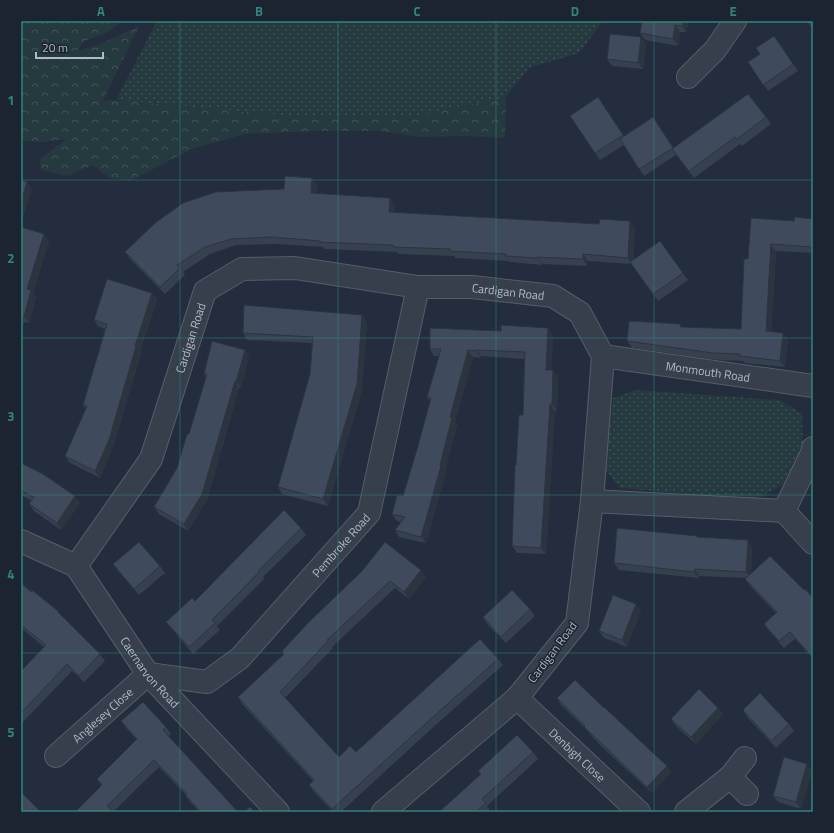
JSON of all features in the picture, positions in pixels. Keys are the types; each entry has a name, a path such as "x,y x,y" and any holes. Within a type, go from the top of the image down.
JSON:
{"street":[{"path":"688,77 715,50 735,21"},
{"name":"Cardigan Road","path":"76,566 151,459 205,291 242,269 295,268 418,287 472,287 552,296 580,313 603,356 592,501 577,623 517,698 382,812"},
{"name":"Pembroke Road","path":"148,674 207,682 240,658 369,513 418,287"},
{"name":"Monmouth Road","path":"603,356 813,386"},
{"path":"784,511 813,451 813,448"},
{"path":"592,501 784,511 813,543"},
{"path":"21,541 76,566"},
{"name":"Caernarvon Road","path":"76,566 148,674 278,812"},
{"name":"Anglesey Close","path":"56,757 148,674"},
{"name":"Denbigh Close","path":"517,698 638,812"},
{"path":"686,812 730,777 745,758"},
{"path":"730,777 747,794"}],"green space":[{"path":"21,21 122,21 107,33 84,41 77,51 98,45 139,26 103,101 116,100 301,117 410,117 506,97 505,138 466,136 421,137 379,131 316,131 245,134 194,148 130,181 108,177 93,165 68,176 41,170 40,159 66,139 44,142 21,141"},
{"path":"157,21 603,21 579,53 529,68 506,97 410,117 301,117 116,100"},
{"path":"636,390 780,400 802,414 803,449 787,482 755,500 620,488 604,468 613,398"}],"building":[{"path":"642,21 683,21 682,26 675,25 673,39 640,33"},
{"path":"610,34 641,37 638,63 607,59"},
{"path":"774,36 793,64 763,85 748,62 760,54 756,48"},
{"path":"748,94 766,117 737,139 735,137 689,171 672,149"},
{"path":"598,97 623,135 595,153 570,116"},
{"path":"653,117 673,148 639,169 620,139"},
{"path":"285,176 312,178 311,193 390,198 389,212 599,224 600,219 630,221 628,258 583,254 583,259 537,258 506,256 506,254 450,251 450,249 393,247 393,245 319,242 320,241 272,237 231,239 205,247 177,265 180,268 160,287 125,252 155,223 183,203 216,192 284,189"},
{"path":"21,180 27,182 21,202"},
{"path":"795,217 813,219 813,247 771,244 766,331 783,333 780,361 740,356 740,354 713,353 627,341 629,321 681,324 680,327 741,329 744,259 748,259 751,218 794,221"},
{"path":"21,227 44,234 27,289 31,290 24,317 21,316"},
{"path":"660,241 683,273 653,294 630,262"},
{"path":"107,279 152,293 135,346 109,440 95,471 65,456 87,406 83,405 107,324 94,320"},
{"path":"244,305 362,315 357,384 323,499 278,487 310,374 313,337 243,333"},
{"path":"501,325 548,328 546,370 553,370 552,404 550,404 541,548 512,546 515,465 519,415 523,415 525,352 468,350 450,417 452,418 441,466 421,537 395,530 405,517 392,514 397,495 403,496 418,446 431,398 427,397 441,349 430,349 430,328 501,331"},
{"path":"212,341 245,350 202,494 184,524 154,507 177,468 187,434 189,434 207,374 204,374"},
{"path":"21,463 43,474 75,496 57,523 29,504 34,497 21,491"},
{"path":"284,510 301,528 212,620 215,623 189,647 166,622 192,598 195,601"},
{"path":"617,528 697,537 748,540 746,572 695,569 694,572 614,563"},
{"path":"139,542 160,566 134,589 113,564"},
{"path":"385,542 421,570 404,592 390,581 327,640 328,641 280,692 339,757 350,746 356,752 480,639 498,659 332,809 309,785 314,780 238,697 284,654 282,651 308,623 362,571"},
{"path":"770,556 813,598 813,658 790,632 779,641 764,624 777,612 745,579"},
{"path":"21,583 58,611 100,654 79,676 67,664 21,713 21,671 46,645 21,625"},
{"path":"512,590 530,609 501,637 483,617"},
{"path":"613,595 636,604 622,640 599,631"},
{"path":"575,680 667,766 647,787 584,727 585,726 557,698"},
{"path":"699,689 718,708 691,737 671,719"},
{"path":"760,693 789,724 771,741 743,710"},
{"path":"143,702 166,727 163,730 238,812 201,812 185,795 187,794 154,760 107,806 113,812 75,812 102,785 97,779 137,739 121,721"},
{"path":"517,735 533,752 482,799 486,803 476,812 439,812 481,774 478,771"},
{"path":"784,757 807,764 796,802 773,796"},
{"path":"21,792 41,812 21,812"},
{"path":"250,807 255,812 244,812"}]}
